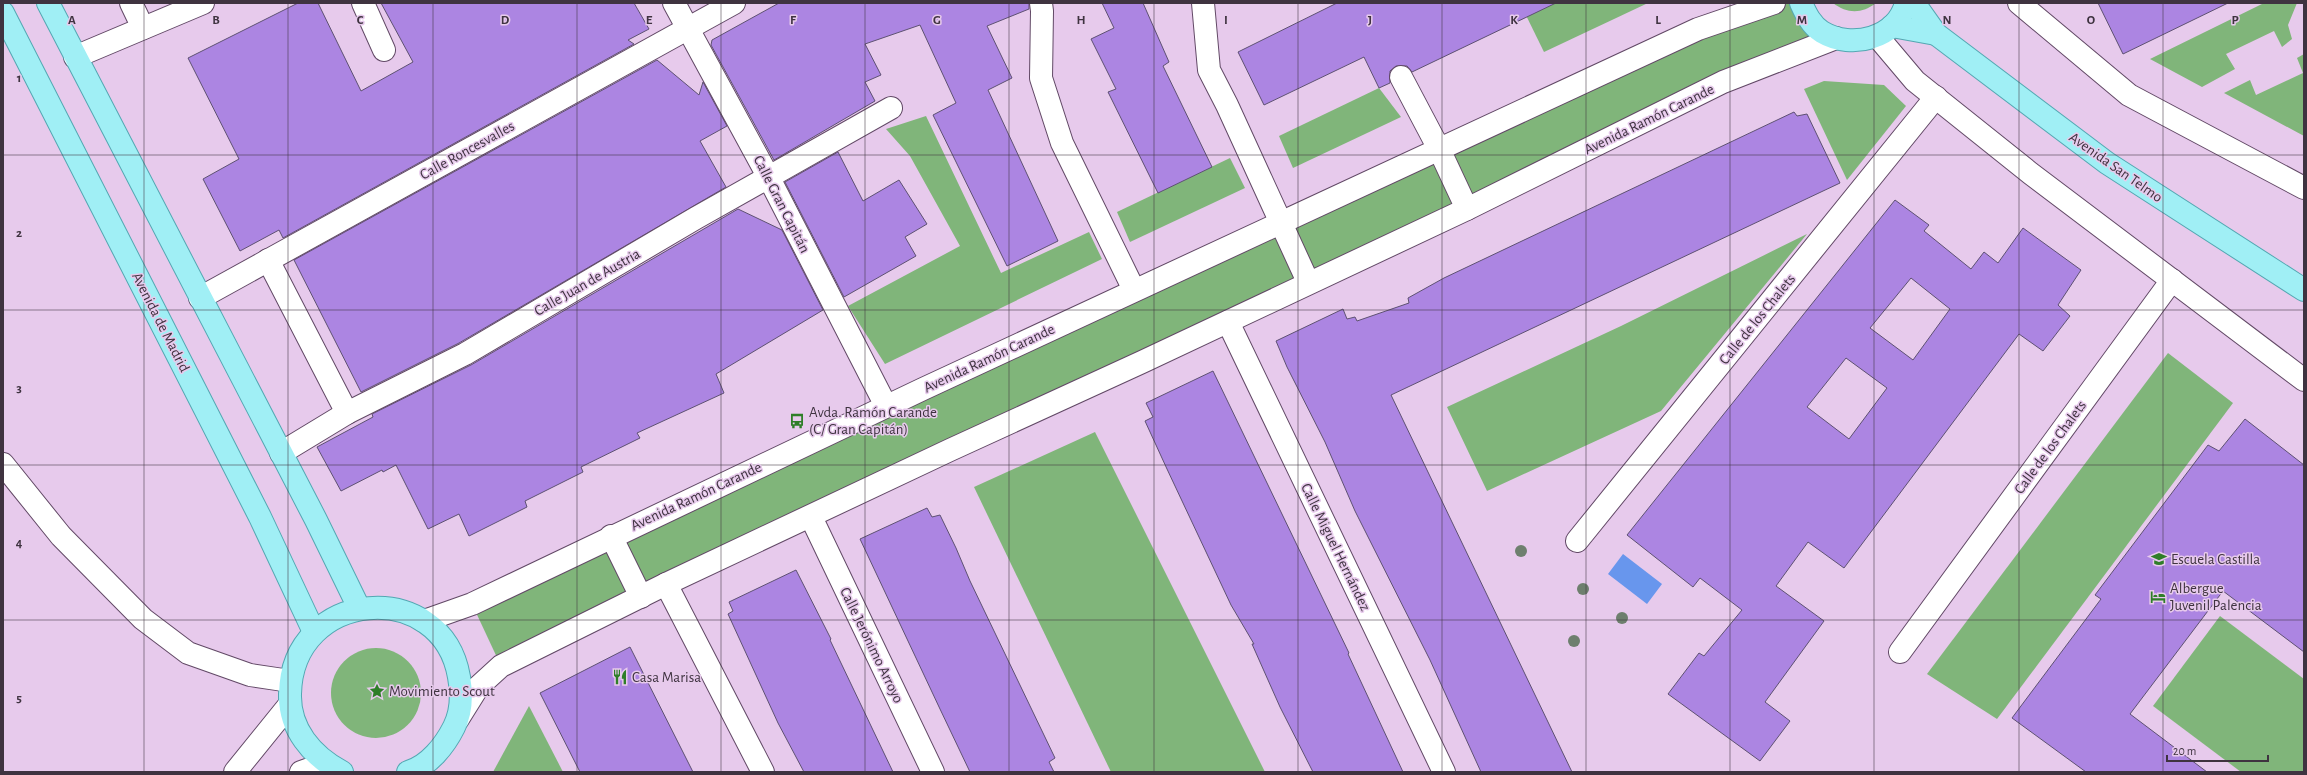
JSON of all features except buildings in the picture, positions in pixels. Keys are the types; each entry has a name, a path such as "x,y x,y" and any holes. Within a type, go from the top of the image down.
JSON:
{"main road":[{"path":"48,3 281,453 359,608"},
{"path":"1800,3 1810,22 1822,32 1836,38 1850,41 1864,40 1885,31 1904,10 1906,3"},
{"name":"Avenida San Telmo","path":"1914,3 1936,34 2107,163 2304,290"},
{"name":"Avenida de Madrid","path":"3,14 260,517 314,632"},
{"name":"Avenida San Telmo","path":"1885,31 1936,34"},
{"path":"334,768 308,747 296,727 290,704 290,681 298,654 314,632 335,617 359,608 389,608 403,611 424,622 444,640 457,664 462,692 458,719 437,764 408,772"}],"street":[{"path":"131,3 143,28"},
{"path":"76,57 203,3"},
{"path":"363,3 384,50"},
{"name":"Calle Gran Capitán","path":"674,3 689,28 769,178 886,406"},
{"name":"Calle Roncesvalles","path":"200,298 734,3"},
{"path":"1041,3 1041,78 1059,136 1134,290"},
{"name":"Avenida Ramón Carande","path":"424,622 472,604 611,536 886,406 1698,29 1774,3"},
{"path":"2019,3 2129,95 2304,188"},
{"path":"1207,5 1208,70 1227,105 1308,282"},
{"path":"1885,31 1915,81 2030,173 2304,380"},
{"name":"Avenida Ramón Carande","path":"458,719 478,687 501,666 666,584 811,517 950,450 1228,322 1308,282 1467,209 1723,82 1836,38"},
{"path":"1401,77 1439,149 1467,209"},
{"name":"Calle de los Chalets","path":"1578,540 1936,97"},
{"name":"Calle Juan de Austria","path":"281,453 347,413 465,354 696,218 891,108"},
{"path":"268,260 347,413"},
{"name":"Calle de los Chalets","path":"1900,652 2172,280"},
{"name":"Calle Miguel Hernández","path":"1228,322 1444,772"},
{"path":"3,464 61,536 142,619 188,653 250,674 290,681"},
{"name":"Calle Jerónimo Arroyo","path":"811,517 933,772"},
{"name":"Avenida Ramón Carande","path":"611,536 641,597"},
{"path":"666,584 763,772"},
{"path":"235,772 290,704"},
{"path":"301,772 334,768"}],"green space":[{"path":"1520,3 1648,3 1544,52"},
{"path":"1774,3 1801,3 1836,38 501,666 472,604"},
{"path":"1833,3 1876,3 1871,7 1860,11 1849,11 1838,7"},
{"path":"2264,3 2297,3 2288,25 2292,39 2282,47 2274,31 2226,54 2235,69 2202,87 2150,59"},
{"path":"2304,54 2304,136 2224,93 2250,80 2256,95 2303,73 2297,58"},
{"path":"1824,81 1884,85 1906,106 1847,180 1804,89"},
{"path":"1379,88 1401,117 1293,168 1279,136"},
{"path":"926,116 1001,273 1089,232 1102,259 885,364 848,306 960,246 910,156 886,129"},
{"path":"1230,158 1245,188 1130,242 1117,212"},
{"path":"1807,234 1661,411 1487,491 1447,407 1621,326"},
{"path":"2168,353 2233,403 1997,719 1927,674"},
{"path":"1095,432 1265,772 1111,772 974,487"},
{"path":"2220,616 2304,679 2304,772 2241,772 2153,706"},
{"path":"376,648 393,652 408,661 417,676 421,693 417,710 408,725 393,734 376,738 359,734 344,725 335,710 331,693 335,676 344,661 359,652"},
{"path":"529,706 563,772 493,772"}],"water":[{"path":"1623,554 1662,584 1647,604 1608,574"}],"place":[{"name":"Avda. Ramón Carande (C/ Gran Capitán)","path":"797,421"},
{"name":"Escuela Castilla","path":"2159,559"},
{"name":"Albergue Juvenil Palencia","path":"2158,597"},
{"name":"Casa Marisa","path":"620,677"},
{"name":"Movimiento Scout","path":"377,691"}]}
